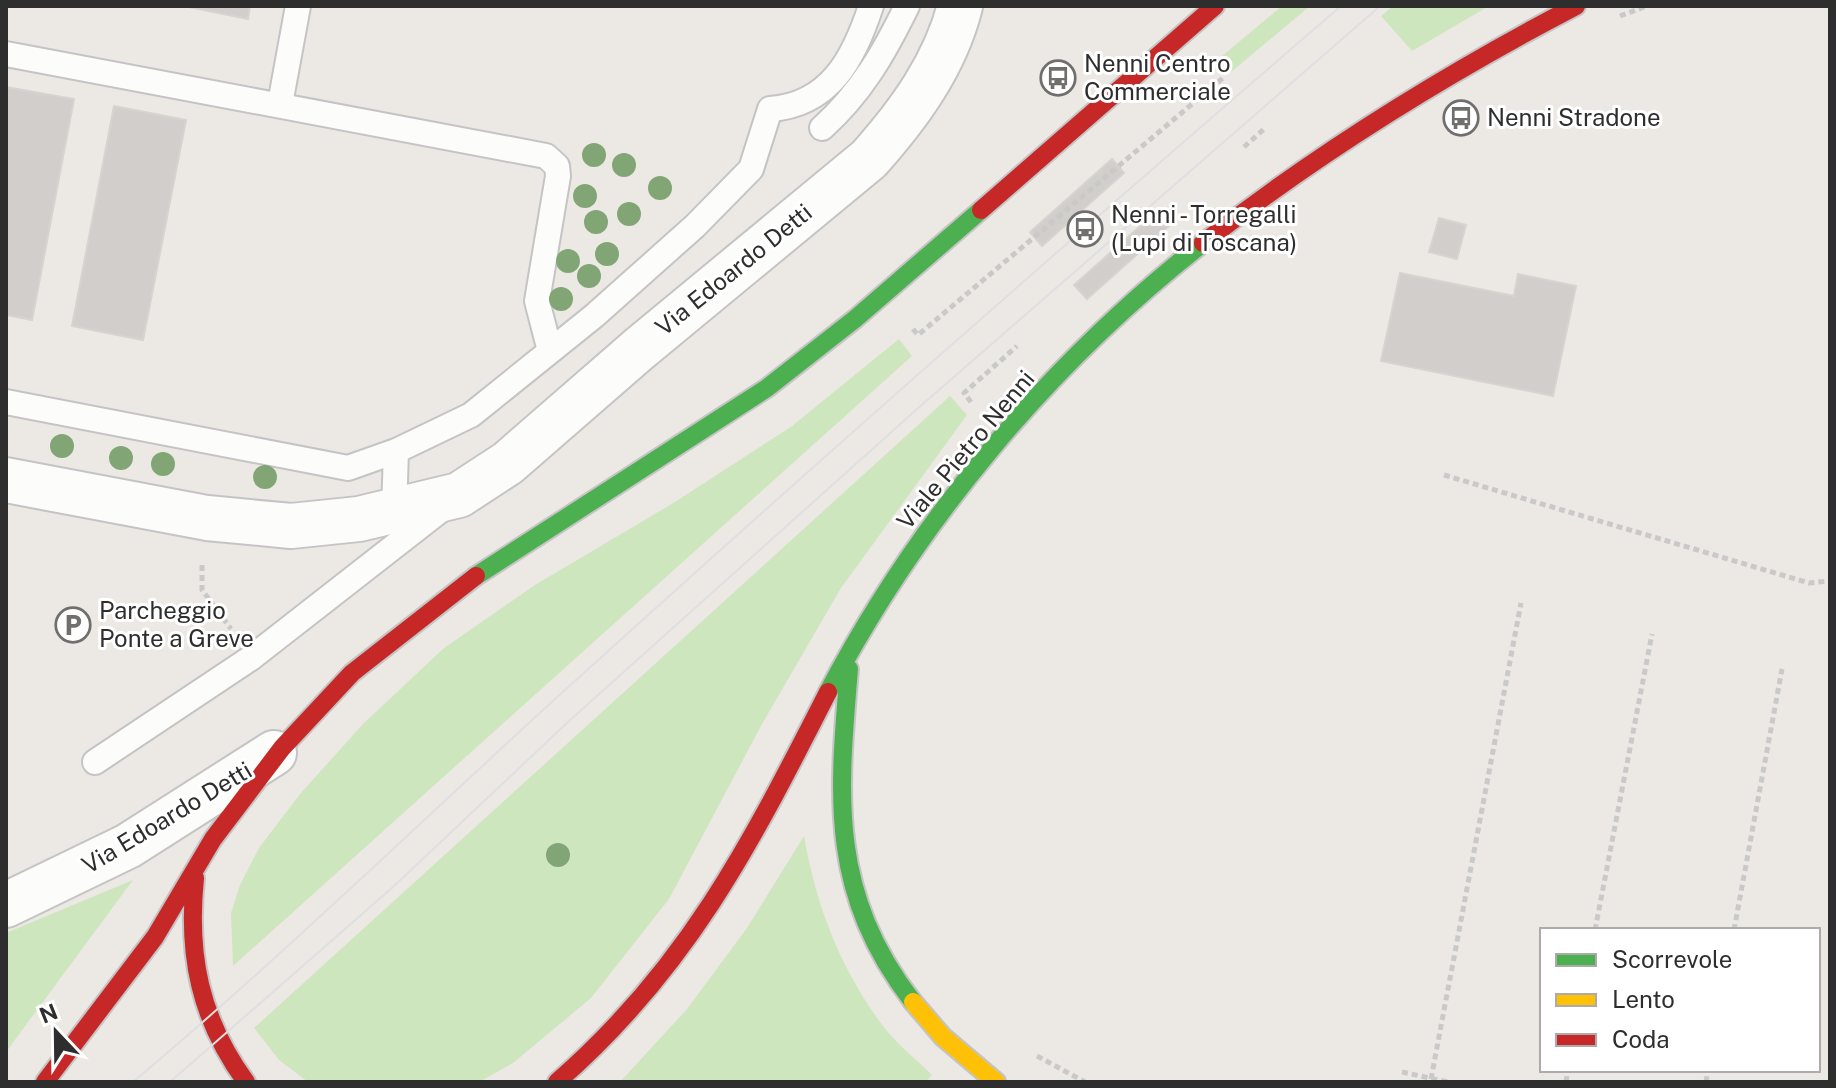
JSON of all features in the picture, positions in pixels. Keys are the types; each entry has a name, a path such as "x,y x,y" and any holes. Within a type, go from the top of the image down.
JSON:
{"main road":[{"path":"45,1082 155,937 198,864 282,748 352,673 426,610 767,388 855,319 1215,6"},
{"name":"Viale Pietro Nenni","path":"557,1082 626,1016 706,916 779,787 850,650 925,532 1001,439 1086,348 1239,213 1319,154 1439,78 1576,6"},
{"path":"850,650 843,814 845,853 857,903 880,953 913,1003 971,1064 996,1082"},
{"path":"198,864 190,922 196,981 213,1031 246,1082"}],"street":[{"name":"Via Edoardo Detti","path":"6,480 207,518 265,525 316,525 394,512 459,495 508,463 869,159 900,124 926,85 954,29 960,6"},
{"name":"Via Edoardo Detti","path":"6,905 128,846 282,748"}],"lane":[{"path":"280,104 298,6"},
{"path":"6,402 348,468 396,451 471,415 695,226 751,169 770,109 796,106 822,93 850,55 871,6"},
{"path":"822,128 859,90 884,54 907,6"},
{"path":"6,54 529,150 552,160 557,166 557,186 537,301 550,351"},
{"path":"394,512 396,451"},
{"path":"95,762 251,658 459,495"}],"path":[{"path":"918,335 1223,78"},
{"path":"1444,475 1809,583 1830,581"},
{"path":"202,551 202,590 233,632"},
{"path":"1431,1079 1521,603"},
{"path":"1595,928 1652,634"},
{"path":"1734,928 1782,669"},
{"path":"1032,1054 1085,1082"},
{"path":"1402,1072 1448,1082"}],"green space":[{"path":"1282,6 1310,6 1231,72 1221,57"},
{"path":"1393,6 1489,6 1412,51 1381,16"},
{"path":"899,339 912,356 233,966 231,913 240,885 259,848 300,794 363,724 444,648 535,585 675,502 792,426"},
{"path":"950,396 967,415 841,588 762,724 669,899 591,998 513,1063 479,1082 308,1082 279,1060 254,1028"},
{"path":"804,836 815,886 831,934 853,979 886,1029 932,1075 926,1082 620,1082 687,1009 747,928"},
{"path":"133,880 6,1052 6,933"}],"building":[{"path":"184,6 250,6 248,19"},
{"path":"6,87 74,99 32,320 6,315"},
{"path":"114,106 186,120 143,340 72,326"},
{"path":"1112,159 1124,173 1042,246 1030,232"},
{"path":"1156,212 1169,226 1087,299 1074,285"},
{"path":"1439,218 1466,225 1457,259 1429,252"},
{"path":"1400,273 1514,296 1518,274 1576,286 1553,396 1381,361"}],"tram line":[{"path":"133,1082 293,941 749,524 1341,6"},
{"path":"170,1082 393,887 569,721 916,410 1380,6"}],"traffic: fast":[{"path":"476,576 767,388 855,319 981,210"},
{"path":"828,692 903,566 992,448 1093,339 1203,243"},
{"path":"849,669 842,802 845,843 853,883 866,922 886,962 913,1002"}],"traffic: slow":[{"path":"913,1002 943,1037 996,1082"}],"traffic: jam":[{"path":"981,210 1215,6"},
{"path":"1203,243 1292,177 1384,116 1576,6"},
{"path":"45,1082 155,937 213,839 282,748 352,673 476,576"},
{"path":"557,1082 603,1039 644,994 713,901 772,801 828,692"},
{"path":"195,878 193,934 200,985 218,1034 246,1082"}],"place":[{"name":"Nenni Centro Commerciale","path":"1058,78"},
{"name":"Nenni Stradone","path":"1461,118"},
{"name":"Nenni - Torregalli (Lupi di Toscana)","path":"1085,229"},
{"name":"Parcheggio Ponte a Greve","path":"73,625"}]}
